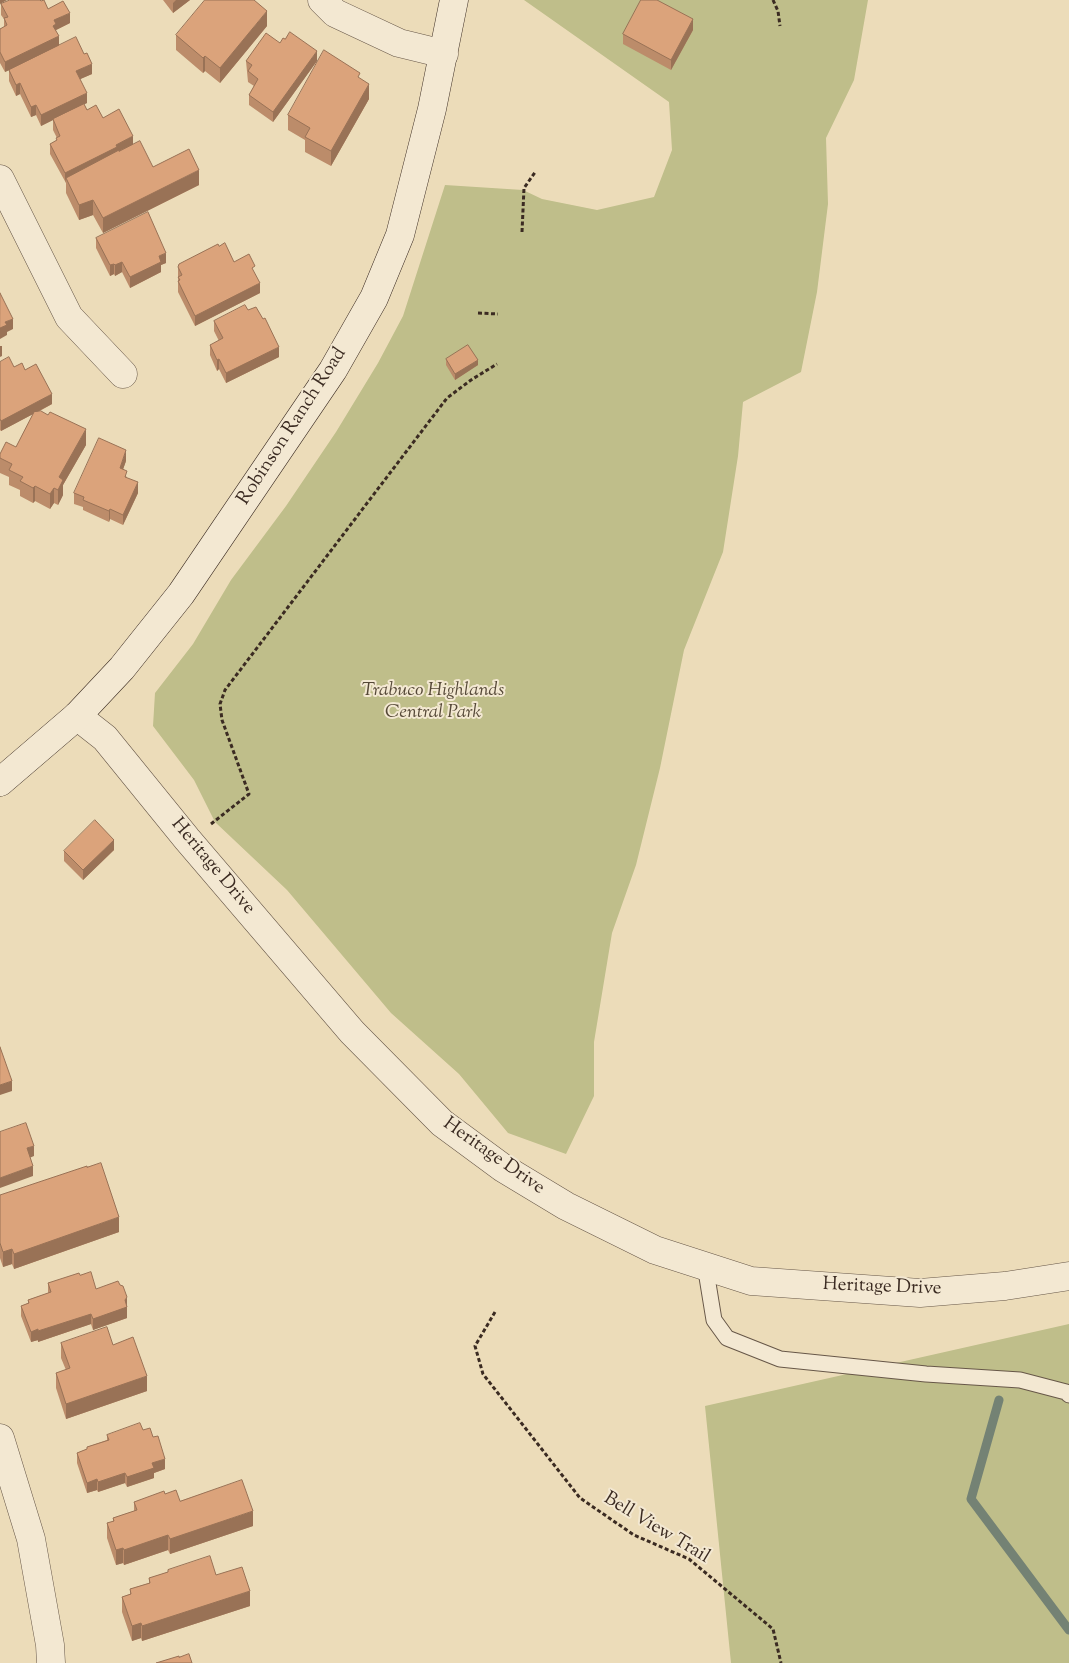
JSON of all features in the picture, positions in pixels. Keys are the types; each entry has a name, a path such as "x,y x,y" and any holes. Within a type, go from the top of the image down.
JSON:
{"street":[{"path":"322,0 335,13 399,43 444,54"},
{"name":"Robinson Ranch Road","path":"0,782 77,716 122,668 181,594 333,370 374,298 400,235 444,54 454,0"},
{"path":"0,179 69,317 123,374"},
{"name":"Heritage Drive","path":"77,716 105,738 187,839 352,1032 442,1123 503,1168 566,1206 655,1250 751,1281 920,1293 1005,1286 1069,1276"},
{"path":"0,1438 31,1540 50,1645 51,1663"}],"lane":[{"path":"705,1266 714,1320 727,1338 780,1359 926,1374 1020,1380 1066,1392 1069,1395"}],"path":[{"path":"773,0 778,10 780,26"},
{"path":"522,232 524,188 536,171"},
{"path":"478,313 498,314"},
{"path":"215,822 249,794 222,720 220,704 226,690 447,398 497,364"},
{"name":"Bell View Trail","path":"495,1312 475,1346 483,1374 580,1498 634,1535 689,1559 773,1630 782,1663"}],"green space":[{"name":"Trabuco Highlands Central Park","path":"524,0 868,0 854,80 826,138 828,204 817,292 801,372 743,402 738,456 723,552 684,650 660,768 636,865 612,933 594,1042 594,1096 566,1154 508,1133 459,1074 391,1013 287,890 215,822 194,780 153,726 155,693 193,644 231,580 286,506 336,432 378,363 403,316 445,185 523,190 542,199 597,210 654,197 672,150 669,102"},
{"path":"1069,1324 1069,1663 731,1663 705,1406"}],"building":[{"path":"10,0 44,0 48,9 63,1 70,13 54,20 56,24 53,26 59,36 5,62 0,52 0,29 7,25 4,18 8,17 1,4"},
{"path":"205,0 254,0 267,11 220,68 205,56 203,58 176,35"},
{"path":"641,0 657,0 693,19 671,60 623,34"},
{"path":"290,32 317,51 273,112 249,95 258,79 248,71 252,65 246,61 266,33 280,43"},
{"path":"76,37 84,54 87,53 92,64 76,71 87,93 41,115 36,105 31,107 20,83 16,85 9,70"},
{"path":"324,50 360,73 358,77 369,84 331,151 305,137 310,128 288,115"},
{"path":"84,104 87,110 96,105 103,118 119,109 133,136 116,145 117,147 65,173 50,144 60,136 53,119"},
{"path":"140,141 153,167 189,149 199,170 103,218 93,200 79,205 66,178"},
{"path":"148,212 166,253 159,256 161,262 130,277 122,262 110,265 96,238"},
{"path":"225,243 234,262 249,254 255,266 252,268 260,283 195,316 178,281 180,280 178,277 182,275 178,267 179,264 218,244 219,246"},
{"path":"0,293 13,319 5,322 7,325 0,328"},
{"path":"245,305 248,310 256,307 263,319 265,318 279,347 226,373 210,345 223,338 214,321"},
{"path":"468,345 478,360 455,374 446,359"},
{"path":"9,357 14,367 22,363 25,370 36,364 52,394 1,421 0,362"},
{"path":"41,411 48,415 50,412 86,429 59,477 63,480 58,490 54,488 50,494 20,481 23,477 9,470 12,464 0,458 6,442 16,447 34,412"},
{"path":"99,438 126,450 120,468 127,471 125,477 138,482 123,515 83,500 84,497 74,493"},
{"path":"95,820 114,840 83,870 64,851"},
{"path":"0,1047 12,1081 0,1085"},
{"path":"26,1123 34,1146 27,1148 33,1166 0,1178 0,1132"},
{"path":"101,1163 119,1217 14,1254 12,1249 3,1252 0,1243 0,1195"},
{"path":"91,1272 96,1289 118,1281 123,1286 127,1297 125,1300 127,1307 93,1319 91,1314 31,1332 21,1306 29,1303 28,1300 51,1292 48,1283 79,1273 80,1275"},
{"path":"107,1327 113,1345 133,1337 147,1376 66,1404 56,1373 70,1368 61,1343"},
{"path":"140,1423 143,1430 150,1428 153,1437 158,1436 165,1459 152,1463 154,1468 127,1477 125,1473 98,1482 97,1479 87,1483 77,1453 87,1449 87,1447 109,1440 107,1435"},
{"path":"242,1480 253,1511 170,1539 168,1535 124,1550 123,1548 116,1550 107,1523 114,1521 113,1518 137,1510 134,1502 164,1491 165,1494 176,1490 180,1501"},
{"path":"210,1556 216,1575 242,1567 250,1591 142,1626 141,1623 132,1626 122,1597 131,1594 130,1589 150,1583 149,1578 168,1572 168,1570"},
{"path":"189,1654 192,1663 156,1663 179,1656"}],"waterway":[{"path":"999,1400 971,1499 1069,1630"}]}
